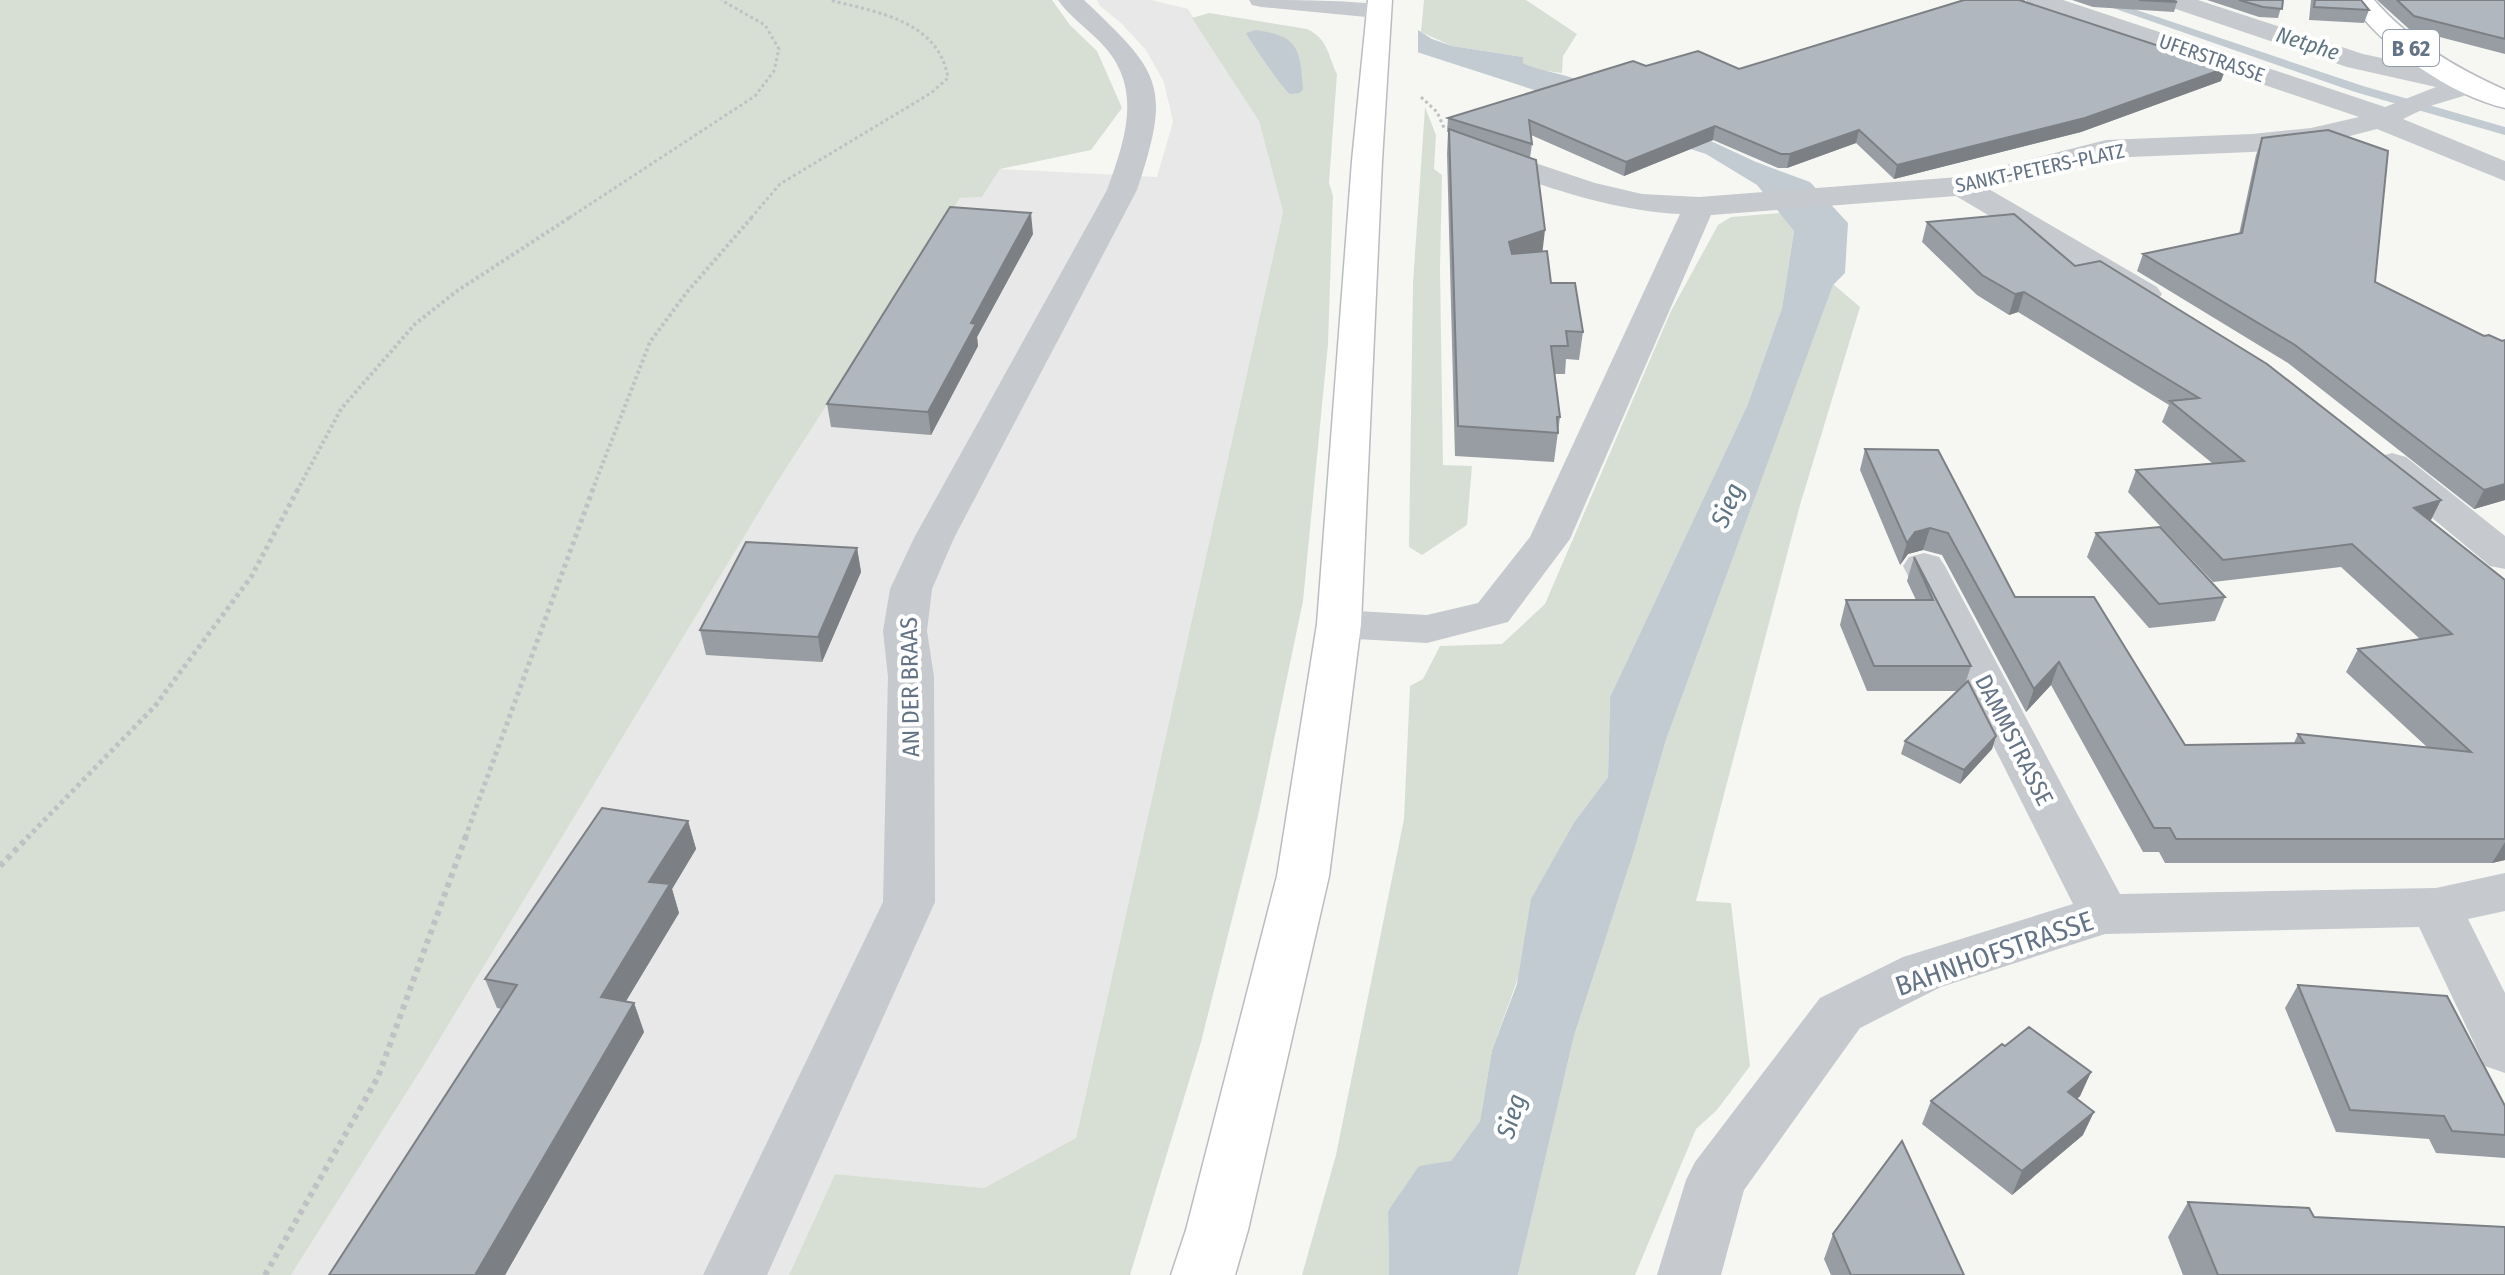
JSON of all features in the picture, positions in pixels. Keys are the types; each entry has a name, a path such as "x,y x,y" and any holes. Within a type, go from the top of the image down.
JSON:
{"main road":[{"name":"B 62","path":"2361,0 2384,27 2403,43 2470,85 2505,100"},
{"path":"1203,1275 1217,1230 1303,876 1339,624 1378,5"}],"street":[{"name":"AN DER BRAAS","path":"735,1275 909,902 911,677 905,631 911,589 934,538 1122,190 1138,143 1145,109 1141,85 1129,60 1114,40 1070,0"},
{"path":"1261,0 1378,5"},
{"name":"UFERSTRASSE","path":"2038,0 2396,111"},
{"path":"2173,0 2356,61 2470,85"},
{"name":"SANKT-PETERS-PLATZ","path":"1451,143 1586,190 1642,203 1711,205 1961,186 2106,149 2252,143 2311,137 2470,85"},
{"path":"2396,111 2505,172"},
{"path":"1961,186 2034,226 2178,315"},
{"path":"1339,624 1427,629 1493,613 1549,539 1711,205"},
{"path":"2364,443 2505,557"},
{"name":"DAMMSTRASSE","path":"1924,566 2104,914"},
{"name":"BAHNHOFSTRASSE","path":"1689,1275 1716,1180 1840,1013 1922,972 2104,914 2436,907 2505,892"},
{"path":"2436,907 2505,1050"}],"path":[{"path":"0,866 155,706 251,577 341,409 415,324 457,291 755,96 774,71 779,49 765,25 721,0"},
{"path":"265,1275 378,1077 613,434 650,342 687,292 780,184 931,93 948,78 949,69 941,53 929,38 911,26 893,17 829,0"}],"shaded area":[{"path":"0,0 1052,0 1070,25 1097,51 1122,108 1091,150 1000,169 982,197 960,198 776,484 424,1065 291,1275 0,1275"},
{"path":"1097,0 1151,0 1188,9 1259,121 1283,212 1076,1138 984,1188 835,1174 789,1275 291,1275 424,1065 776,484 960,198 982,197 1000,169 1157,177 1173,122 1164,82 1146,50"},
{"path":"1424,0 1526,0 1577,34 1563,56 1562,73 1538,70 1523,63 1523,57 1452,46 1421,32"},
{"path":"1209,13 1307,29 1324,43 1337,74 1329,183 1333,196 1328,344 1303,601 1259,812 1201,1042 1130,1275 789,1275 835,1174 984,1188 1076,1138 1283,212 1259,121 1192,18"},
{"path":"1425,107 1436,135 1434,169 1442,175 1443,465 1472,466 1467,525 1422,555 1409,547 1413,283"},
{"path":"1781,213 1794,231 1782,308 1747,406 1610,697 1608,777 1575,821 1492,1050 1480,1121 1451,1161 1388,1210 1389,1275 1302,1275 1336,1155 1404,819 1410,686 1423,679 1440,646 1502,644 1545,604 1671,311 1718,225 1731,217"},
{"path":"1833,284 1860,307 1800,505 1696,901 1731,903 1750,1066 1717,1110 1696,1129 1635,1275 1518,1275 1574,1036 1666,740"}],"water":[{"name":"Sieg","path":"1371,0 1432,39 1452,46 1523,57 1523,63 1582,81 1756,162 1810,182 1848,223 1845,273 1833,285 1666,740 1574,1036 1518,1275 1389,1275 1388,1211 1419,1166 1451,1161 1480,1121 1492,1050 1517,984 1531,899 1575,821 1608,777 1610,697 1747,406 1782,308 1794,231 1757,185 1706,154 1653,137 1559,98 1392,44"},
{"path":"1256,30 1281,36 1294,47 1302,75 1303,89 1300,93 1290,94 1267,65 1246,33"}],"pier":[{"path":"1323,0 1378,0 1418,26 1418,56 1386,46"}],"building":[{"path":"1964,0 2019,0 2226,68 2085,118 1897,165 1859,130 1790,154 1781,154 1715,126 1626,162 1529,120 1532,144 1448,118 1633,61 1646,66 1698,51 1739,69"},
{"path":"2239,0 2283,0 2282,9"},
{"path":"2315,0 2361,0 2369,10 2314,7"},
{"path":"2397,0 2505,0 2505,39 2414,16"},
{"path":"1449,129 1536,160 1545,230 1509,242 1512,254 1547,251 1551,283 1575,283 1583,332 1566,331 1568,346 1551,346 1560,417 1557,417 1558,433 1458,426"},
{"path":"2328,130 2388,151 2375,282 2484,336 2505,340 2505,484 2484,490 2295,345 2143,254 2242,233 2262,138"},
{"path":"950,207 1031,213 971,323 976,324 928,412 827,404"},
{"path":"2014,214 2075,266 2100,261 2267,364 2441,500 2414,508 2505,580 2505,839 2176,839 2170,828 2154,828 2059,662 2034,689 1948,533 1930,528 1915,532 1907,543 1865,449 1938,450 2015,597 2094,597 2185,745 2304,743 2298,734 2471,752 2358,649 2452,634 2352,544 2223,560 2136,470 2244,461 2170,401 2199,398 2024,292 2015,294 1982,275 1927,222"},
{"path":"2160,527 2225,597 2159,604 2096,533"},
{"path":"746,542 857,548 818,637 700,630"},
{"path":"1914,557 1971,666 1874,666 1846,600 1933,600"},
{"path":"1968,681 1996,736 1964,770 1905,741"},
{"path":"602,808 688,821 649,882 670,884 601,997 634,1003 475,1275 329,1275 517,985 485,979"},
{"path":"2298,985 2447,996 2505,1106 2505,1135 2452,1131 2444,1116 2350,1110"},
{"path":"2029,1027 2091,1072 2068,1092 2094,1112 2022,1171 1931,1101 2002,1044 2005,1046"},
{"path":"1902,1141 1964,1275 1851,1275 1833,1234"},
{"path":"2188,1202 2309,1208 2314,1217 2505,1227 2505,1275 2218,1275"}],"waterway":[{"name":"Netphe","path":"2096,0 2359,89 2505,131"}]}
